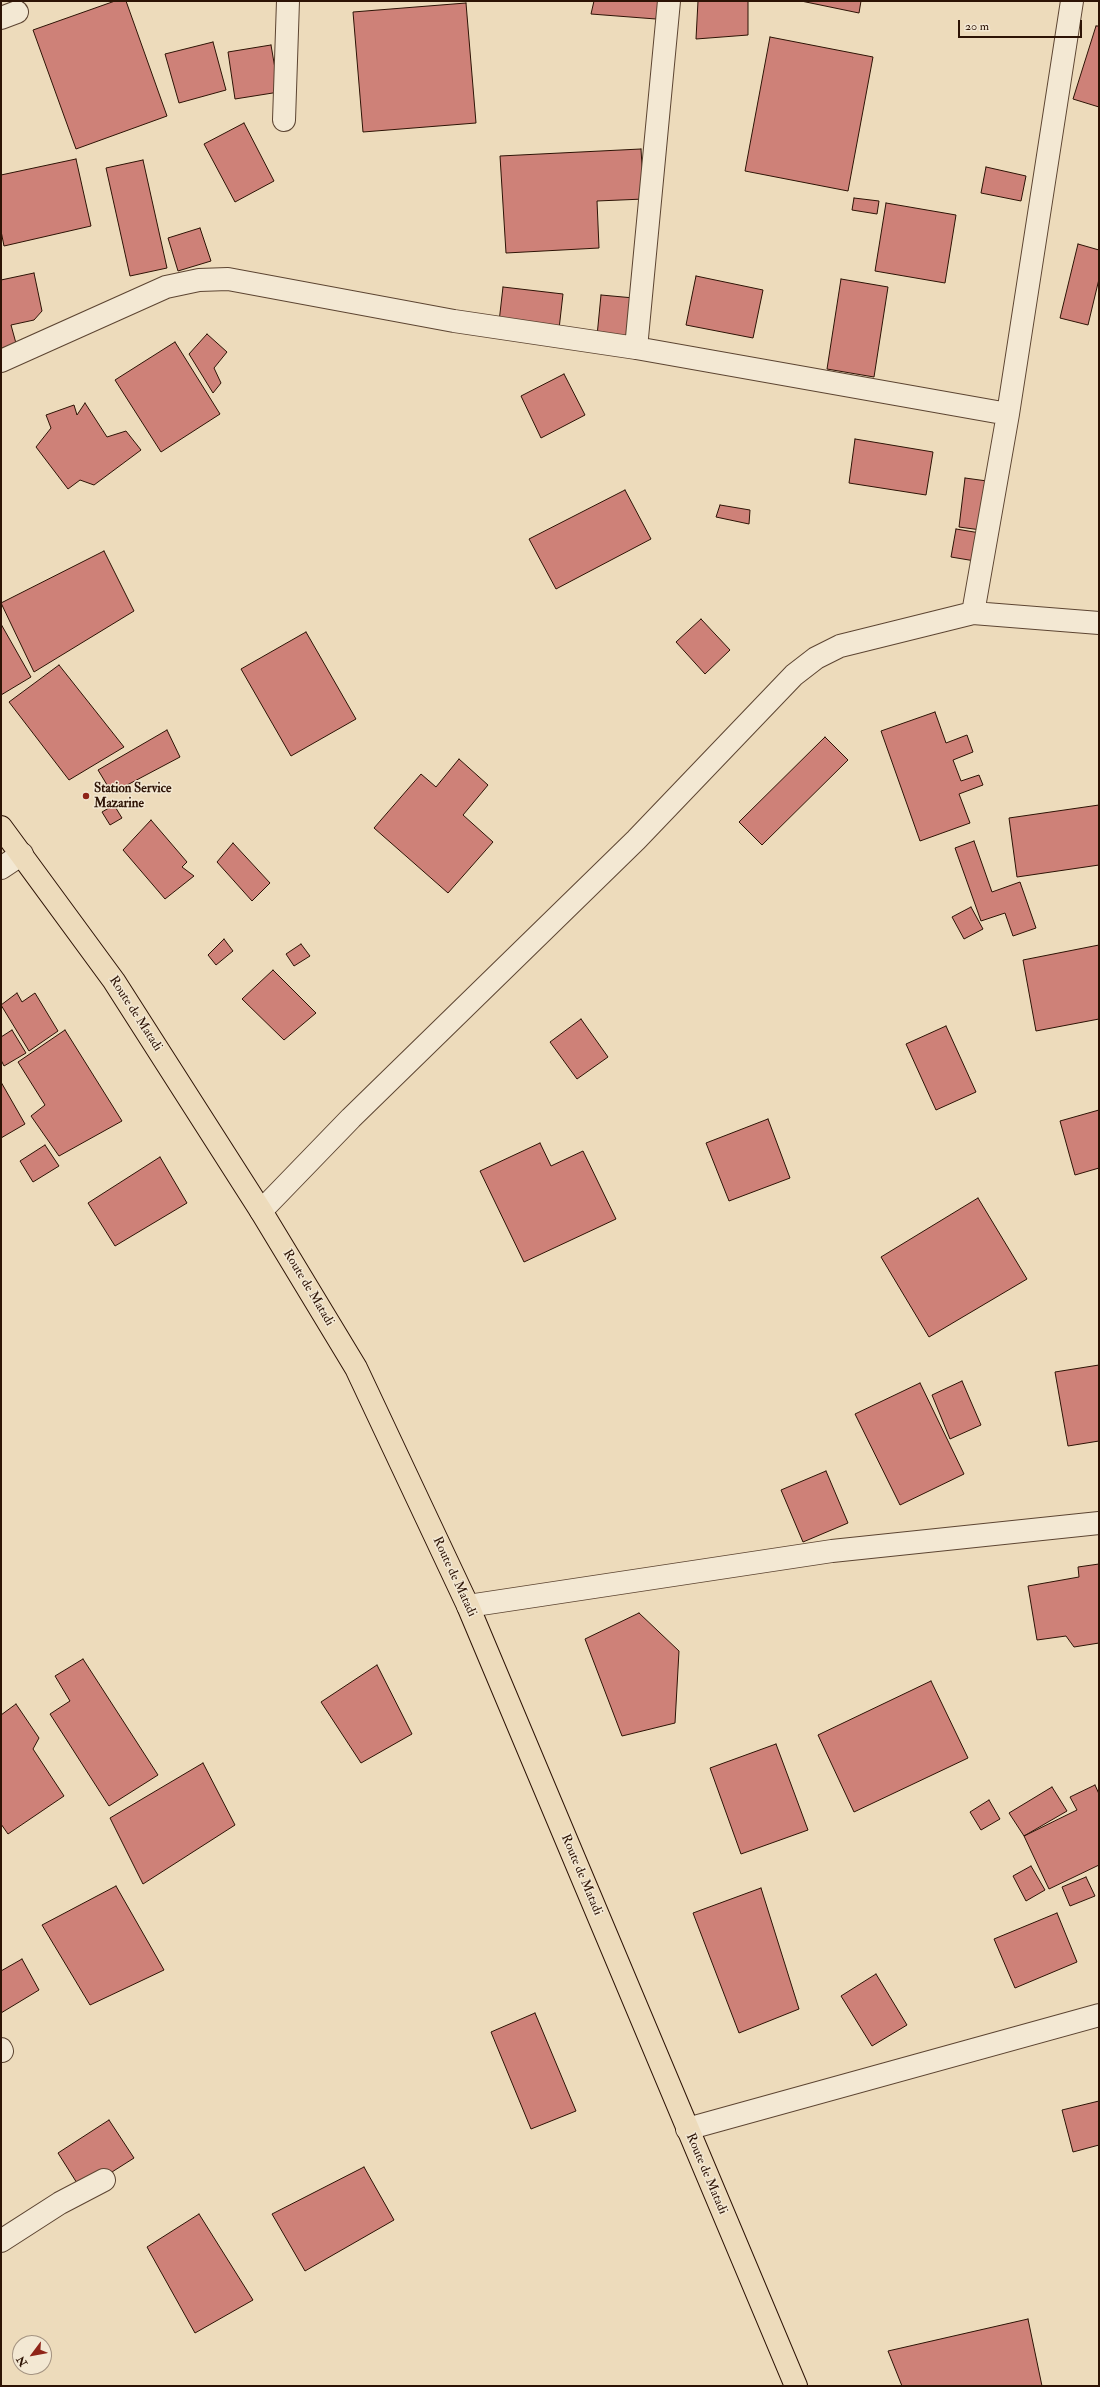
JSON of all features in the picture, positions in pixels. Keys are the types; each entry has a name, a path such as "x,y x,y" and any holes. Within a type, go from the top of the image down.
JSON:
{"highway":[{"name":"Route de Matadi","path":"1,827 114,981 261,1211 356,1368 468,1606 796,2386"}],"street":[{"path":"284,120 288,1"},
{"path":"636,348 669,1"},
{"path":"973,613 1008,414 1072,1"},
{"path":"1,361 166,287 199,280 228,279 454,321 636,348 1008,414"},
{"path":"261,1211 356,1112 636,840 794,675 816,658 840,646 973,613 1099,623"},
{"path":"1,868 22,854"},
{"path":"468,1606 832,1551 1099,1523"},
{"path":"687,2129 1099,2015"},
{"path":"1,2241 66,2200 104,2180"}],"building":[{"path":"115,1 126,1 167,116 76,149 33,30"},
{"path":"594,1 659,1 656,19 591,14"},
{"path":"698,1 748,1 748,35 696,39"},
{"path":"801,1 861,1 859,13"},
{"path":"466,3 476,123 363,132 353,12"},
{"path":"1096,26 1099,26 1099,107 1073,99"},
{"path":"770,37 873,57 848,191 745,171"},
{"path":"213,42 226,90 179,103 165,54"},
{"path":"271,45 279,92 235,99 228,52"},
{"path":"244,123 274,181 235,202 204,144"},
{"path":"641,149 644,199 597,201 599,248 506,253 500,156"},
{"path":"76,159 91,226 4,246 1,231 1,175"},
{"path":"143,160 167,268 130,276 106,168"},
{"path":"986,167 1026,176 1021,201 981,193"},
{"path":"854,198 879,201 877,214 852,210"},
{"path":"886,203 956,215 945,283 875,271"},
{"path":"200,228 211,261 178,271 168,238"},
{"path":"1078,244 1099,250 1099,279 1088,325 1060,318"},
{"path":"34,273 42,311 34,320 11,325 17,347 1,351 1,280"},
{"path":"696,276 763,290 753,338 686,325"},
{"path":"841,279 888,287 874,377 827,369"},
{"path":"503,287 563,294 559,329 499,322"},
{"path":"601,295 634,298 630,339 597,336"},
{"path":"207,334 227,352 214,368 221,383 213,393 189,354"},
{"path":"175,342 220,414 161,452 115,380"},
{"path":"564,374 585,415 541,438 521,396"},
{"path":"85,403 107,437 126,431 141,450 94,485 80,480 68,489 36,447 51,428 46,415 74,405 77,415"},
{"path":"855,439 933,452 926,495 849,483"},
{"path":"965,478 987,481 981,530 959,527"},
{"path":"625,490 651,539 556,589 529,539"},
{"path":"720,505 750,510 749,524 716,517"},
{"path":"956,529 980,533 975,561 951,557"},
{"path":"104,551 134,611 34,672 1,603"},
{"path":"701,619 730,650 705,674 676,642"},
{"path":"1,624 31,677 1,695"},
{"path":"306,632 356,719 291,756 241,669"},
{"path":"59,665 124,747 69,780 9,702"},
{"path":"935,712 946,743 967,735 973,752 953,760 961,781 979,775 983,785 959,794 970,823 920,841 881,731"},
{"path":"167,730 180,757 112,793 98,770"},
{"path":"825,737 848,760 762,845 739,822"},
{"path":"459,759 488,785 463,815 493,842 448,893 374,828 421,774 436,787"},
{"path":"114,805 122,818 110,825 102,812"},
{"path":"1099,805 1099,865 1017,877 1009,818"},
{"path":"151,820 187,862 182,867 194,876 165,899 123,850"},
{"path":"974,841 992,892 1020,882 1036,928 1013,936 1005,913 981,921 955,848"},
{"path":"233,843 270,883 252,901 217,862"},
{"path":"971,907 983,929 964,939 952,917"},
{"path":"224,939 233,951 216,965 208,955"},
{"path":"301,944 310,956 294,966 286,954"},
{"path":"1099,945 1099,1019 1036,1031 1023,960"},
{"path":"273,970 316,1013 284,1040 242,999"},
{"path":"17,993 22,1002 35,993 58,1031 29,1051 1,1005"},
{"path":"581,1019 608,1057 577,1079 550,1042"},
{"path":"946,1026 976,1092 936,1110 906,1044"},
{"path":"12,1030 26,1053 4,1066 1,1060 1,1037"},
{"path":"65,1030 122,1121 59,1156 31,1116 45,1105 18,1062"},
{"path":"1,1082 25,1124 1,1138"},
{"path":"1099,1110 1099,1168 1075,1175 1060,1121"},
{"path":"768,1119 790,1178 729,1201 706,1143"},
{"path":"540,1143 551,1166 583,1151 616,1219 524,1262 480,1171"},
{"path":"45,1145 59,1166 33,1182 20,1161"},
{"path":"160,1157 187,1203 115,1246 88,1203"},
{"path":"978,1198 1027,1279 929,1337 881,1257"},
{"path":"1099,1365 1099,1441 1068,1446 1055,1372"},
{"path":"962,1381 981,1425 950,1439 932,1395"},
{"path":"920,1383 964,1474 900,1505 855,1414"},
{"path":"826,1471 848,1523 803,1542 781,1490"},
{"path":"1099,1564 1099,1643 1074,1647 1066,1636 1037,1640 1028,1586 1079,1577 1078,1567"},
{"path":"639,1613 679,1651 675,1723 622,1736 585,1639"},
{"path":"83,1659 158,1775 109,1806 50,1714 70,1701 55,1676"},
{"path":"377,1665 412,1734 361,1763 321,1702"},
{"path":"931,1681 968,1758 854,1812 818,1735"},
{"path":"16,1704 39,1738 33,1749 64,1796 8,1834 1,1824 1,1715"},
{"path":"776,1744 808,1830 741,1854 710,1768"},
{"path":"203,1763 235,1825 143,1884 110,1818"},
{"path":"1095,1785 1099,1794 1099,1865 1049,1889 1024,1836 1077,1810 1070,1797"},
{"path":"1052,1787 1067,1811 1024,1836 1009,1813"},
{"path":"989,1800 1000,1819 981,1830 970,1812"},
{"path":"1031,1866 1045,1890 1026,1901 1013,1876"},
{"path":"1086,1877 1095,1896 1070,1906 1062,1887"},
{"path":"116,1886 164,1970 90,2005 42,1925"},
{"path":"761,1888 799,2009 739,2033 693,1913"},
{"path":"1057,1913 1077,1962 1015,1988 994,1939"},
{"path":"22,1959 39,1990 1,2013 1,1971"},
{"path":"876,1974 907,2025 872,2046 841,1996"},
{"path":"535,2013 576,2111 531,2129 491,2032"},
{"path":"1099,2101 1099,2145 1073,2152 1062,2110"},
{"path":"109,2120 134,2158 82,2191 58,2153"},
{"path":"364,2167 394,2220 305,2271 272,2214"},
{"path":"199,2214 253,2300 195,2333 147,2247"},
{"path":"1028,2319 1042,2386 902,2386 888,2351"}],"place":[{"name":"Station Service Mazarine","path":"86,796"}]}
